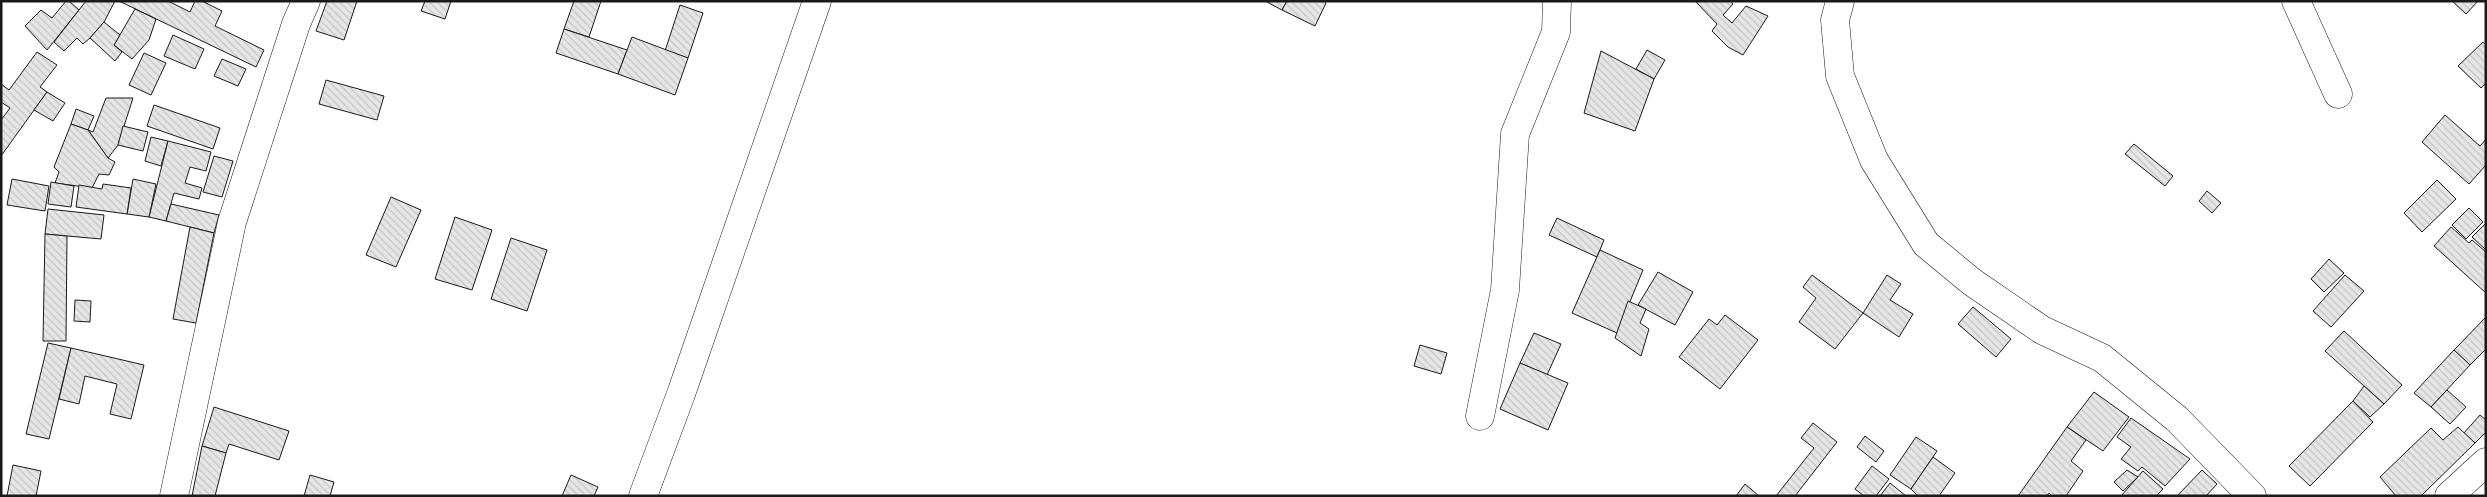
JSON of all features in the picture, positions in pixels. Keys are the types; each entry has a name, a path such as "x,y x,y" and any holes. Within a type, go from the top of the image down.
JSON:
{"street":[{"path":"174,496 232,222 296,24 306,1"},
{"path":"643,496 681,394 817,1"},
{"path":"1480,416 1505,290 1515,134 1556,32 1557,1"},
{"path":"1840,1 1835,20 1840,76 1874,160 1926,244 1972,282 2042,330 2102,358 2177,419 2252,496"},
{"path":"2296,1 2338,94"},
{"path":"2449,496 2486,462"}],"building":[{"path":"66,1 69,1 79,10 47,50 25,26 41,10 52,18"},
{"path":"86,1 115,1 104,22 90,38 83,44 77,38 64,51 54,42"},
{"path":"119,1 168,1 190,12 195,1 202,1 222,11 215,26 264,50 256,67"},
{"path":"327,1 357,1 344,40 316,31"},
{"path":"425,1 451,1 445,19 421,11"},
{"path":"574,1 601,1 589,37 564,29"},
{"path":"1265,1 1287,1 1282,10"},
{"path":"1287,1 1324,1 1326,3 1315,26 1282,10"},
{"path":"1695,1 1730,1 1733,4 1723,15 1732,23 1746,6 1768,16 1743,55 1728,47 1712,31 1717,24"},
{"path":"2452,1 2478,1 2466,14"},
{"path":"680,5 703,13 688,58 665,51"},
{"path":"135,9 156,19 149,40 132,59 114,45"},
{"path":"104,22 120,35 114,45 122,52 115,61 90,38"},
{"path":"564,29 627,50 618,74 556,53"},
{"path":"173,35 204,49 195,69 164,56"},
{"path":"632,37 688,58 675,95 618,74"},
{"path":"2483,42 2486,45 2486,83 2481,88 2458,66"},
{"path":"1647,50 1665,60 1654,79 1636,69"},
{"path":"1601,51 1654,79 1635,131 1584,113"},
{"path":"37,52 57,65 40,87 47,92 1,156 1,120 10,108 1,102 1,84 9,90"},
{"path":"144,53 166,63 151,95 129,85"},
{"path":"222,59 246,69 238,86 214,76"},
{"path":"326,80 384,96 377,120 319,104"},
{"path":"47,92 65,103 53,121 34,110"},
{"path":"106,98 133,98 118,145 108,158 88,130 93,132"},
{"path":"154,105 220,128 213,149 147,126"},
{"path":"76,109 94,116 88,130 71,124"},
{"path":"2445,115 2480,146 2486,139 2486,165 2469,184 2422,142"},
{"path":"71,124 88,130 108,158 115,162 109,175 99,174 92,188 55,183 59,172 54,167"},
{"path":"123,126 148,132 143,151 118,145"},
{"path":"151,137 168,141 161,166 145,161"},
{"path":"168,141 211,152 206,171 190,167 185,183 202,188 199,199 174,193 166,221 149,217"},
{"path":"2134,144 2173,176 2165,186 2125,154"},
{"path":"214,156 233,161 222,197 203,192"},
{"path":"12,179 49,186 45,211 7,205"},
{"path":"133,179 156,184 149,217 127,214"},
{"path":"2437,180 2456,199 2422,232 2404,213"},
{"path":"51,182 74,186 71,207 48,204"},
{"path":"103,184 131,188 127,214 76,207 79,185 102,189"},
{"path":"2207,191 2221,203 2212,213 2199,201"},
{"path":"391,197 421,210 396,267 366,255"},
{"path":"171,204 219,215 214,233 166,221"},
{"path":"2469,208 2483,222 2466,239 2452,225"},
{"path":"48,209 104,215 101,239 45,234"},
{"path":"455,217 492,230 472,290 435,279"},
{"path":"1557,218 1604,240 1597,257 1549,235"},
{"path":"2486,223 2486,250 2472,237"},
{"path":"190,227 214,233 196,323 173,319"},
{"path":"2451,227 2469,243 2472,240 2486,252 2486,293 2434,246"},
{"path":"45,234 67,236 66,341 43,341"},
{"path":"511,238 547,250 527,311 491,299"},
{"path":"1600,250 1643,270 1617,333 1572,313"},
{"path":"2329,259 2344,273 2324,292 2311,279"},
{"path":"1658,272 1693,292 1675,325 1638,305"},
{"path":"1812,275 1863,313 1835,349 1799,322 1816,298 1803,287"},
{"path":"1887,275 1901,284 1890,300 1913,314 1899,337 1863,313"},
{"path":"2345,275 2364,291 2331,327 2313,311"},
{"path":"75,300 91,301 90,322 74,321"},
{"path":"1628,301 1646,309 1640,323 1649,329 1641,356 1615,338"},
{"path":"1973,307 2011,339 1996,357 1958,324"},
{"path":"1725,315 1758,340 1720,389 1679,357 1709,319 1717,325"},
{"path":"2486,317 2486,349 2470,365 2454,350"},
{"path":"2344,331 2402,385 2384,404 2325,351"},
{"path":"1534,333 1561,344 1547,375 1520,363"},
{"path":"48,343 71,348 49,439 26,434"},
{"path":"1420,345 1447,353 1441,374 1414,366"},
{"path":"71,348 144,365 131,419 110,414 117,384 85,376 79,404 59,399"},
{"path":"2454,350 2470,365 2431,407 2414,393"},
{"path":"1520,363 1568,383 1548,430 1500,409"},
{"path":"2364,386 2384,404 2370,417 2353,401"},
{"path":"2447,390 2466,407 2450,424 2431,407"},
{"path":"2094,392 2129,417 2103,451 2067,427"},
{"path":"2353,401 2373,422 2310,486 2289,466"},
{"path":"214,407 289,431 279,460 229,444 226,453 202,446"},
{"path":"2480,415 2486,420 2486,432 2475,443 2463,434"},
{"path":"2131,418 2190,459 2165,486 2142,467 2138,471 2121,459 2131,447 2117,437"},
{"path":"1813,423 1837,442 1795,496 1776,496 1814,448 1801,438"},
{"path":"2067,427 2086,440 2071,461 2083,471 2066,496 2052,496 2049,493 2047,496 2018,496"},
{"path":"2458,427 2475,443 2421,496 2396,496 2380,477 2431,428 2443,440"},
{"path":"1865,436 1884,451 1876,462 1857,447"},
{"path":"1916,437 1937,451 1911,489 1890,475"},
{"path":"202,446 226,453 215,496 192,496"},
{"path":"1933,457 1955,473 1939,496 1918,496 1911,489"},
{"path":"13,465 41,471 36,496 7,496"},
{"path":"1872,466 1889,479 1876,496 1864,496 1855,489"},
{"path":"2127,470 2138,477 2123,491 2114,482"},
{"path":"2202,470 2217,484 2206,496 2177,496"},
{"path":"2143,471 2163,489 2156,496 2121,496"},
{"path":"310,475 334,482 330,496 304,496"},
{"path":"571,475 598,487 594,496 562,496"},
{"path":"1890,483 1906,496 1880,496"},
{"path":"1745,484 1759,496 1736,496"}]}
